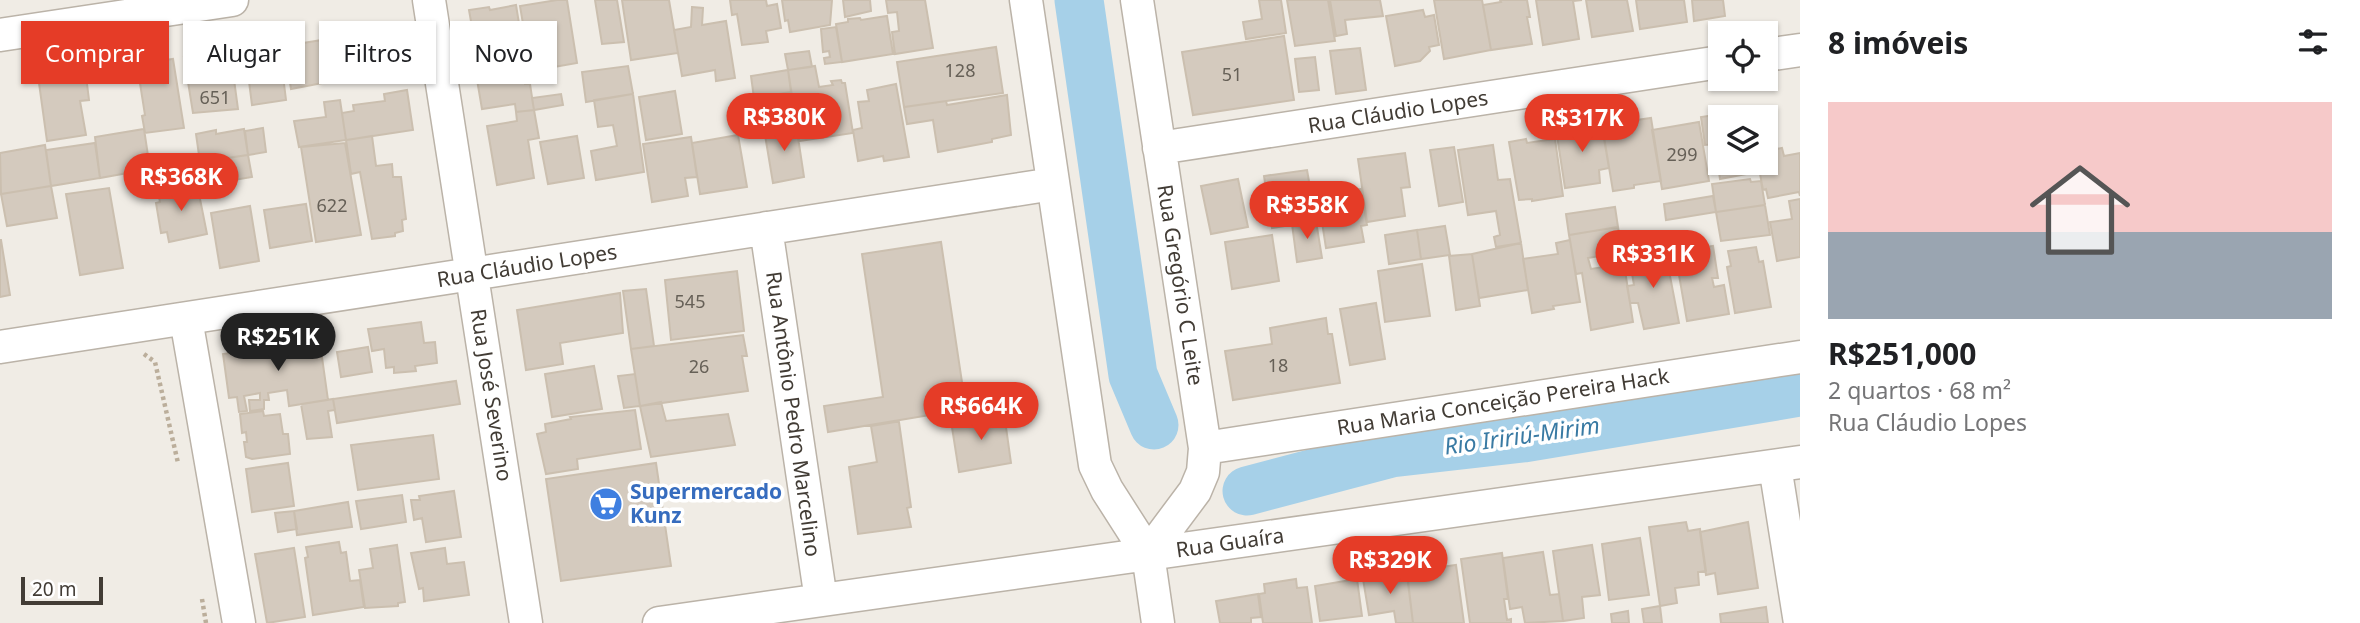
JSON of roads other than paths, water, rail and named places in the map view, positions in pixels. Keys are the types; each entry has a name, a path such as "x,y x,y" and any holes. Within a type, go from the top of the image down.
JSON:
{"street":[{"path":"0,35 232,0"},
{"name":"Rua José Severino","path":"429,0 526,623"},
{"path":"1026,0 1095,466 1107,490 1148,554 1158,623"},
{"name":"Rua Gregório C Leite","path":"1137,0 1205,447 1203,472 1195,491 1148,554"},
{"path":"1778,53 1800,50"},
{"name":"Rua Cláudio Lopes","path":"1160,148 1708,64"},
{"name":"Rua Cláudio Lopes","path":"0,347 1053,184"},
{"name":"Rua Antônio Pedro Marcelino","path":"766,228 821,600"},
{"path":"186,319 239,623"},
{"name":"Rua Maria Conceição Pereira Hack","path":"1205,447 1800,357"},
{"path":"1787,464 1800,623"},
{"name":"Rua Guaíra","path":"659,623 1787,464"}],"waterway":[{"name":"Rio Iririú-Mirim","path":"1079,0 1133,375 1154,425"},
{"name":"Rio Iririú-Mirim","path":"1247,491 1391,453 1523,438 1800,392"}],"place":[{"name":"Supermercado Kunz","path":"606,504"}]}
